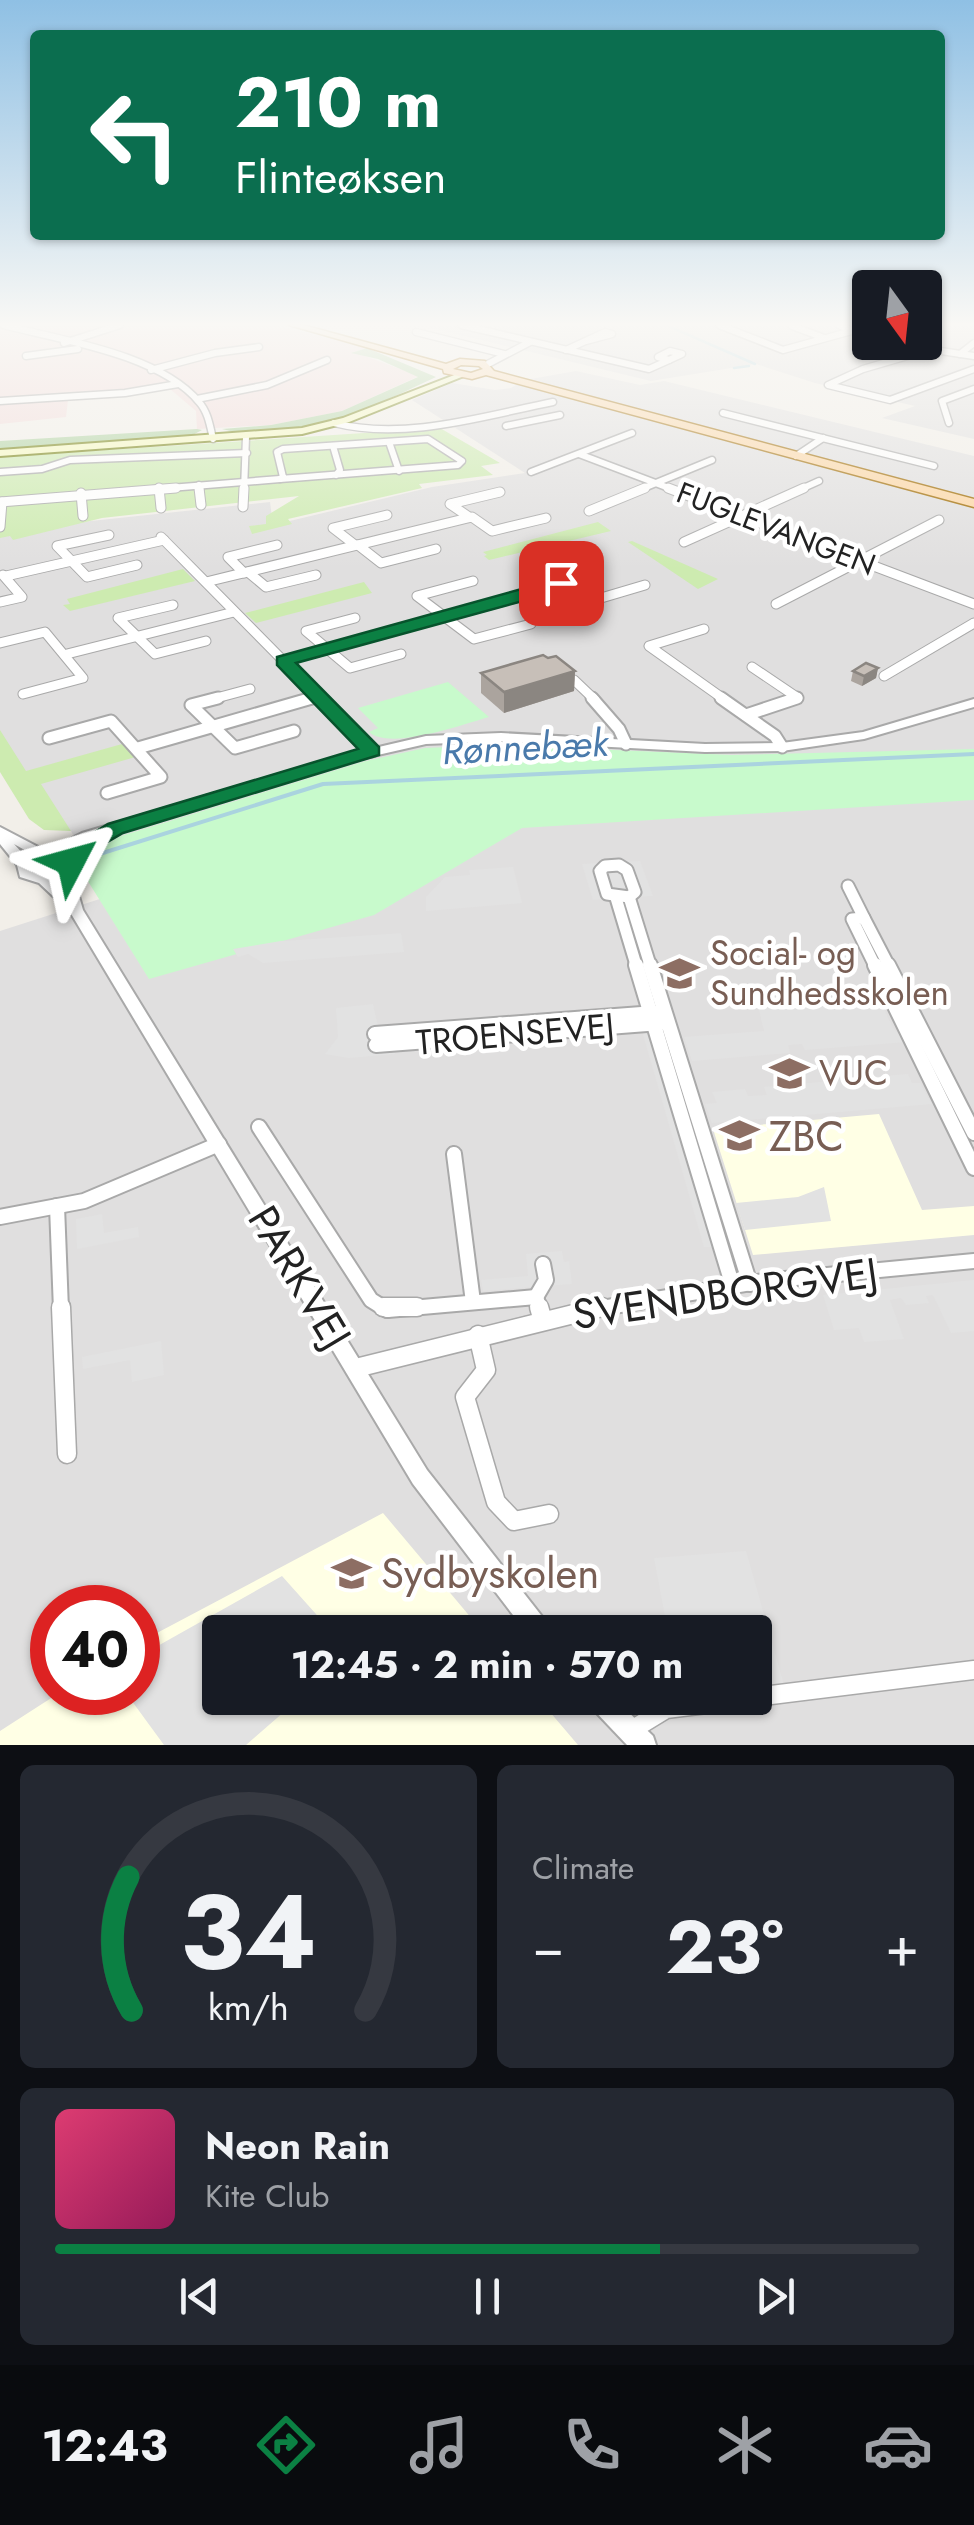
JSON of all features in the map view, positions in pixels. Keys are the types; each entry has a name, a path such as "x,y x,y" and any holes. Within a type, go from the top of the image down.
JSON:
{"main road":[{"path":"0,453 246,437 334,423 377,406"},
{"path":"609,406 974,503"}],"street":[{"path":"202,406 212,440"},
{"path":"334,423 356,429 443,423 531,406"},
{"path":"944,406 949,423"},
{"path":"513,410 531,421"},
{"path":"723,413 934,466"},
{"path":"506,426 560,415"},
{"path":"531,472 632,434"},
{"path":"243,508 246,437"},
{"path":"796,456 823,438"},
{"path":"0,527 1,502 399,471 458,465 462,461 428,439 280,450 283,476 278,480"},
{"path":"388,442 399,471"},
{"path":"333,446 340,470 336,475"},
{"path":"0,472 42,469 70,460 247,453"},
{"name":"FUGLEVANGEN","path":"579,454 974,604"},
{"path":"589,511 712,460"},
{"path":"684,542 818,481"},
{"path":"199,485 201,505"},
{"path":"160,488 162,508"},
{"path":"500,492 450,504 492,531 546,518"},
{"path":"82,493 83,516"},
{"path":"386,515 333,528 382,563 436,549"},
{"path":"206,582 468,518"},
{"path":"776,604 939,520"},
{"path":"108,535 57,546 87,576 136,565"},
{"path":"0,602 22,597 3,574 162,538 372,751"},
{"path":"276,545 228,557 266,587 316,576"},
{"path":"594,555 542,569 591,600 645,585"},
{"path":"473,581 418,596 474,639 531,624"},
{"path":"283,661 564,584"},
{"path":"172,605 118,618 155,654 206,641"},
{"path":"0,643 44,632 66,654 234,612"},
{"path":"355,618 306,631 350,668 401,654"},
{"path":"884,676 974,623"},
{"path":"704,629 649,646 774,736 782,746"},
{"path":"23,694 83,678 66,654"},
{"path":"746,716 798,698 752,668"},
{"path":"574,680 592,695 599,710 618,724 626,744"},
{"path":"250,688 191,705 234,748 294,732"},
{"path":"49,738 111,721 132,747 138,748 318,696"},
{"path":"0,834 24,864 116,829 372,751 461,738 782,746 864,735 974,703"},
{"path":"107,793 161,778 138,748"},
{"path":"0,834 71,862 65,872 43,879"},
{"name":"PARKVEJ","path":"24,864 28,876 43,879 76,910"},
{"name":"PARKVEJ","path":"65,872 76,910 420,1477 527,1615"},
{"path":"848,886 858,918 974,1168"},
{"name":"TROENSEVEJ","path":"622,898 741,1286"},
{"path":"858,918 974,1134"},
{"name":"TROENSEVEJ","path":"375,1040 659,1018"},
{"path":"258,1127 371,1300 387,1310 536,1297"},
{"path":"0,1216 84,1201 219,1144"},
{"path":"454,1154 472,1302"},
{"path":"56,1206 67,1454"},
{"name":"SVENDBORGVEJ","path":"356,1368 478,1335 640,1300 974,1260"},
{"path":"543,1264 546,1280 536,1297 543,1321"},
{"path":"478,1335 486,1370 465,1398 496,1502 514,1521 549,1514"},
{"path":"772,1696 974,1670"},
{"path":"615,1715 637,1738 660,1715"}],"shaded area":[{"path":"0,406 67,406 66,417 0,424"},
{"path":"191,406 352,406 271,425 197,429 196,411"},
{"path":"422,406 769,406 974,456 974,1745 0,1745 0,931 106,897 71,831 50,824 0,747 0,536 53,525 270,502 273,525 432,487 525,473"},
{"path":"914,406 974,406 974,439 882,418"},
{"path":"640,861 653,896 593,900 582,864"},
{"path":"513,867 522,903 426,911 426,897 445,877 470,875 469,870"},
{"path":"401,933 404,952 263,963 248,954 238,957 233,949 281,941"},
{"path":"878,997 893,1028 907,1042 805,1050 802,1044 788,1045 790,1053 692,1061 684,1037 764,1031 758,1006"},
{"path":"373,1004 380,1035 395,1037 395,1054 349,1058 325,1054 338,1037 336,1008"},
{"path":"650,1026 715,1247 704,1247 641,1027"},
{"path":"908,1074 912,1083 920,1083 932,1104 712,1123 705,1104 717,1103 712,1092 745,1089 748,1096 767,1095 764,1087 855,1079 859,1087 874,1086 872,1077"},
{"name":"ZBC","path":"879,1114 922,1210 974,1206 974,1235 753,1255 713,1129"},
{"path":"824,1187 831,1221 745,1230 736,1203 798,1197"},
{"path":"102,1214 104,1233 138,1227 139,1237 77,1249 76,1219"},
{"path":"562,1251 564,1262 569,1261 572,1284 483,1291 481,1280 528,1276 526,1254"},
{"path":"974,1280 974,1331 951,1333 933,1295 926,1296 929,1303 906,1305 901,1298 890,1300 904,1339 864,1342 859,1328 834,1330 823,1295"},
{"path":"161,1341 164,1375 132,1382 130,1360 83,1369 82,1357"},
{"name":"Sydbyskolen","path":"383,1513 469,1615 202,1615 202,1715 552,1715 578,1745 0,1745 0,1731 30,1712 30,1715 160,1715 160,1631"},
{"path":"746,1551 764,1615 665,1615 654,1558"},
{"path":"282,1576 317,1615 213,1615"},
{"path":"202,1621 202,1715 280,1715 246,1745 164,1745 142,1715 160,1715 160,1645"},
{"path":"772,1643 784,1685 772,1686"}],"green space":[{"path":"371,406 305,429 249,433 222,429 271,425"},
{"path":"440,428 500,463 481,466 493,475 419,484 422,488 288,519 292,524 252,534 249,526 266,524 266,516 299,496 102,518 13,540 10,536 0,538 0,457"},
{"path":"202,430 187,438 0,451 0,441"},
{"path":"598,522 611,531 489,560 484,556 487,555 483,552"},
{"path":"628,542 718,579 698,589"},
{"path":"183,569 195,581 70,611 63,605 70,604 67,599"},
{"path":"364,582 372,593 256,623 245,613"},
{"path":"448,682 489,717 393,739 369,732 378,728 358,708"},
{"path":"0,730 26,771 122,744 139,756 41,784 71,831 44,830 29,819 0,772"},
{"path":"494,745 732,755 974,749 974,800 522,828 374,915 149,979 84,875 93,852 121,836 366,761 425,748"}],"building":[{"path":"543,655 556,656 575,671 504,692 481,673"},
{"path":"866,663 878,668 864,676 853,671"}],"waterway":[{"name":"Rønnebæk","path":"90,857 323,784 974,754"}],"place":[{"name":"Social- og Sundhedsskolen","path":"680,973"},
{"name":"VUC","path":"789,1073"},
{"name":"ZBC","path":"739,1136"},
{"name":"Sydbyskolen","path":"351,1573"}],"route":[{"path":"71,862 67,856 116,829 372,751 283,661 564,584 561,583"}]}
